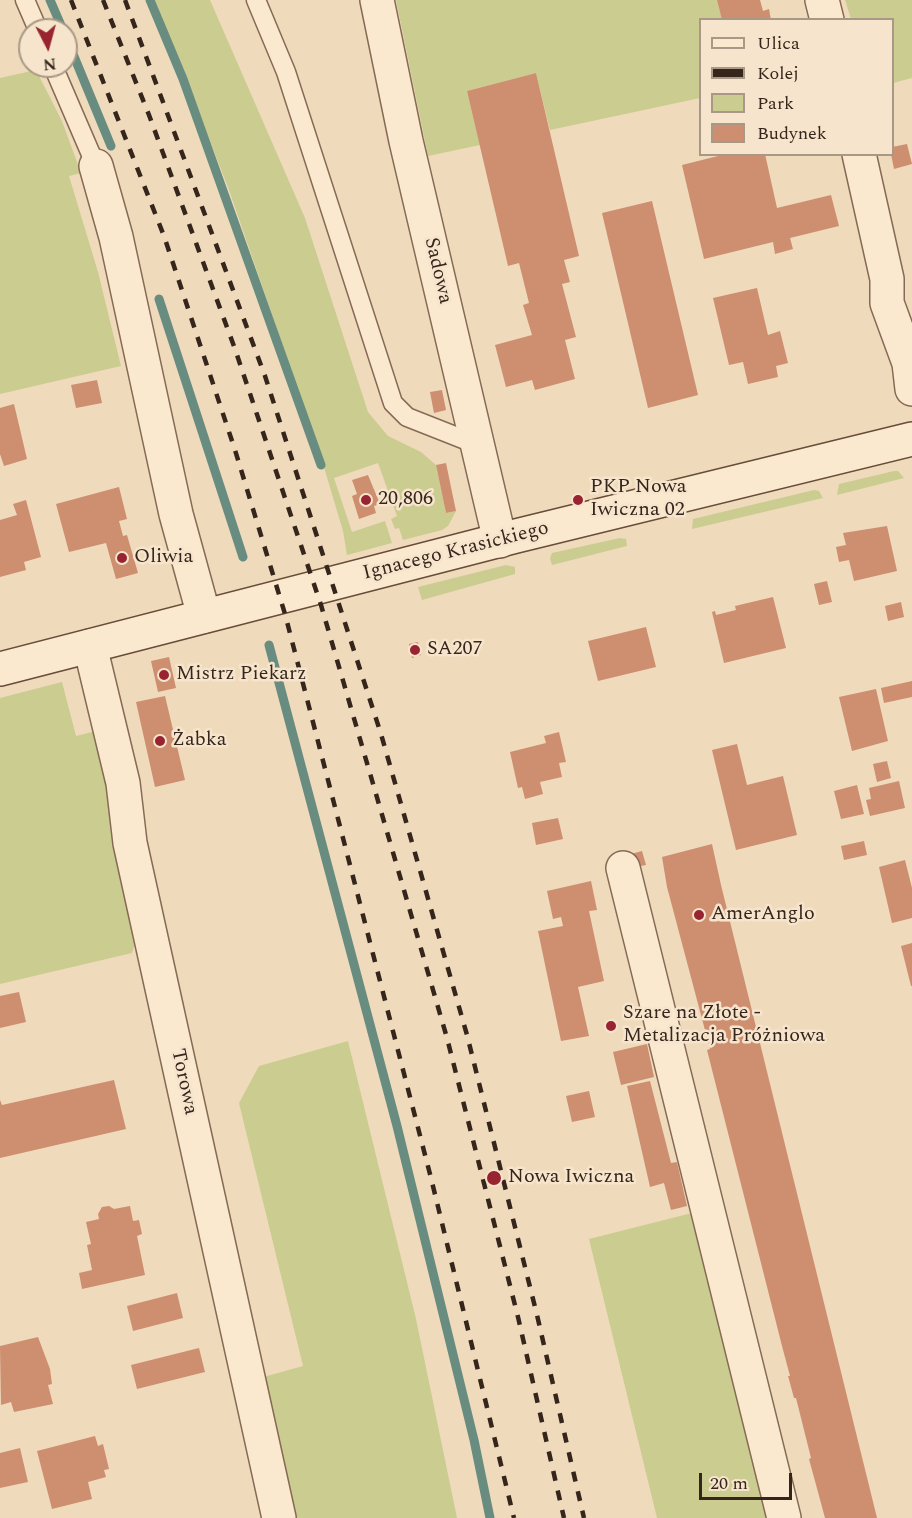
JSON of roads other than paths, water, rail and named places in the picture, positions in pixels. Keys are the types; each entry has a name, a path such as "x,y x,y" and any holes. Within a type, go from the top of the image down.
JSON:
{"street":[{"name":"Sadowa","path":"377,0 406,141 500,540"},
{"path":"822,0 826,18"},
{"path":"859,156 887,279 887,303 909,363 912,389"},
{"path":"96,166 116,237 176,514 204,616"},
{"name":"Ignacego Krasickiego","path":"0,669 500,540 912,439"},
{"name":"Torowa","path":"90,646 123,783 129,843 279,1518"},
{"path":"623,868 784,1518"}],"lane":[{"path":"25,0 33,18"},
{"path":"256,0 286,72 393,403 407,417 478,445"},
{"path":"58,78 96,166"}],"waterway":[{"path":"50,0 58,18"},
{"path":"150,0 183,79 321,465"},
{"path":"78,66 111,146"},
{"path":"159,299 243,557"},
{"path":"269,645 397,1126 474,1440 490,1518"}],"railway":[{"path":"71,0 164,236 235,450 285,614 431,1178 514,1518"},
{"path":"103,0 149,115 235,349 321,605 447,1038 518,1317 564,1518"},
{"path":"125,0 265,376 381,734 467,1035 537,1315 584,1518"}],"place":[{"name":"20,806","path":"366,500"},
{"name":"PKP Nowa Iwiczna 02","path":"578,500"},
{"name":"Oliwia","path":"122,558"},
{"name":"SA207","path":"415,650"},
{"name":"Mistrz Piekarz","path":"164,675"},
{"name":"Żabka","path":"160,741"},
{"name":"AmerAnglo","path":"699,915"},
{"name":"Szare na Złote - Metalizacja Próżniowa","path":"611,1026"},
{"name":"Nowa Iwiczna","path":"494,1178"}]}
